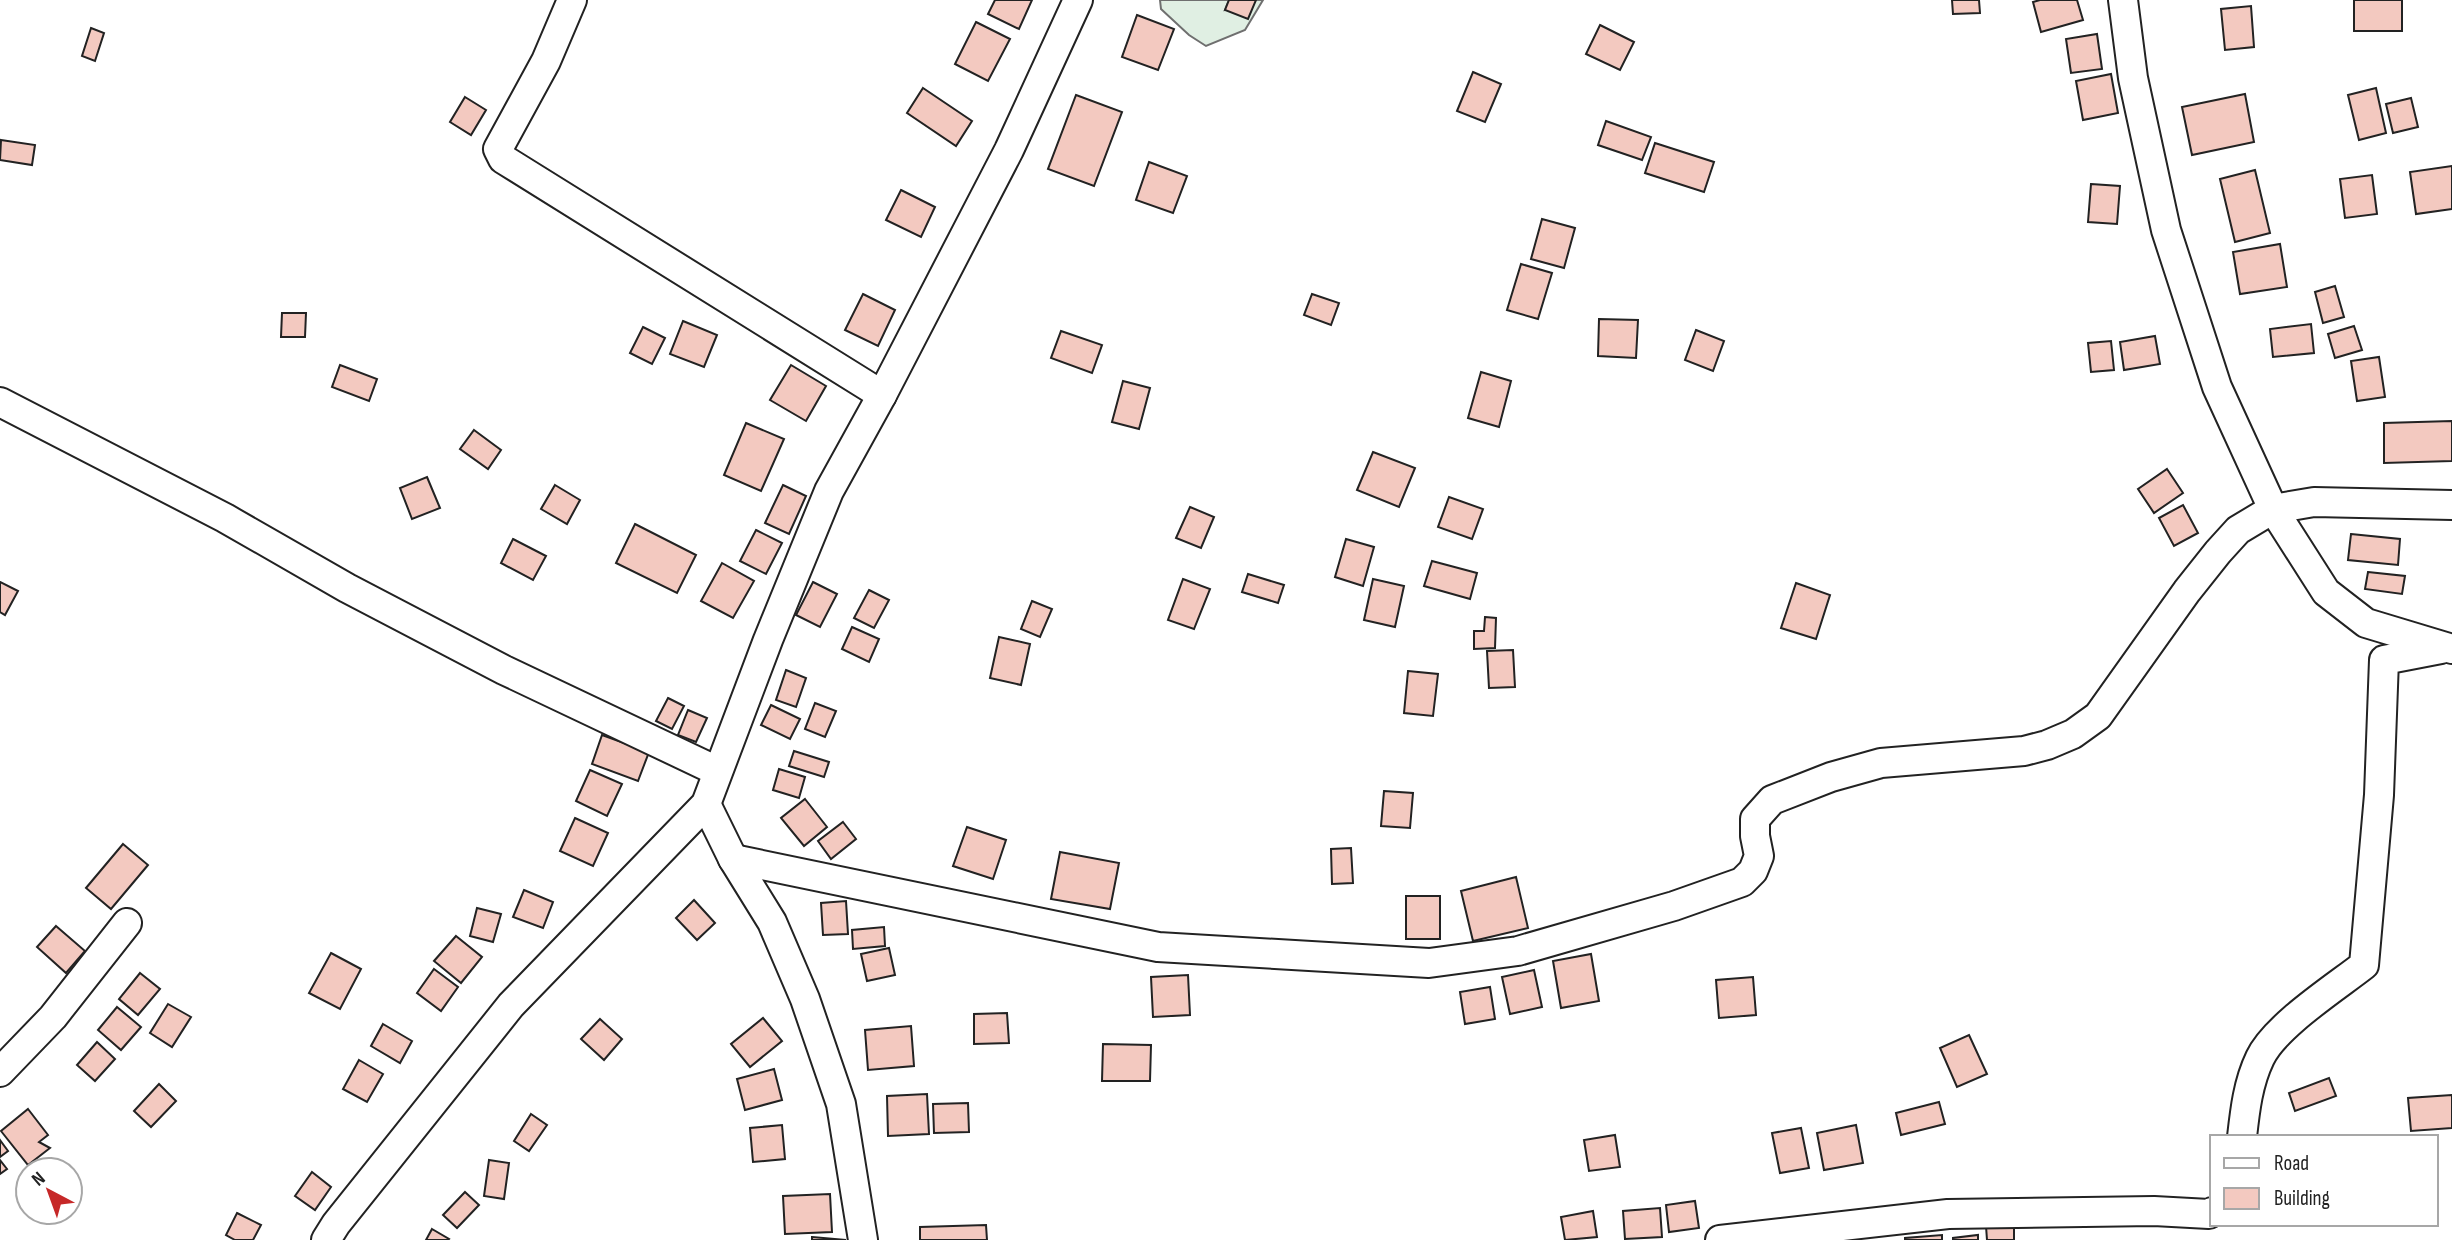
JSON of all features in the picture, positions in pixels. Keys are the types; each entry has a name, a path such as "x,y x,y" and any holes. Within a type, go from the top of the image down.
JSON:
{"street":[{"path":"572,0 546,61 498,149 503,159 882,395"},
{"path":"326,1240 511,1005 706,804 829,491 1009,150 1078,0"},
{"path":"2123,0 2133,78 2166,230 2217,387 2273,509 2326,592 2366,623 2449,649"},
{"path":"0,402 225,518 347,588 503,670 717,771"},
{"path":"733,859 1158,947 1429,963 1518,951 1674,906 1742,882 1753,871 1759,856 1755,819 1772,800 1832,777 1881,763 2024,751 2073,734 2098,716 2218,552 2238,530 2273,509 2314,502 2452,505"},
{"path":"2242,1135 2248,1093 2260,1056 2284,1028 2364,965 2379,795 2384,660 2449,649"},
{"path":"706,804 733,859 772,922 806,999 841,1104 863,1240"},
{"path":"0,1072 53,1017 127,923"},
{"path":"1720,1240 1948,1214 2154,1211 2210,1213"}],"green space":[{"path":"1160,0 1229,0 1225,10 1263,0 1245,30 1206,46 1189,35 1161,9"}],"building":[{"path":"995,0 1032,0 1019,29 988,14"},
{"path":"1229,0 1256,0 1248,19 1225,10"},
{"path":"1952,0 1979,0 1980,13 1953,14"},
{"path":"2077,0 2083,20 2041,32 2033,2"},
{"path":"2354,0 2402,0 2402,31 2354,31"},
{"path":"2251,6 2254,47 2225,50 2221,9"},
{"path":"1137,15 1174,29 1158,70 1122,57"},
{"path":"976,22 1010,39 988,81 955,64"},
{"path":"1600,25 1634,42 1620,70 1586,54"},
{"path":"91,28 104,33 95,61 82,56"},
{"path":"2097,34 2102,69 2071,73 2066,39"},
{"path":"1473,72 1501,84 1485,122 1457,111"},
{"path":"2111,74 2118,113 2083,120 2076,81"},
{"path":"923,88 972,121 956,146 907,113"},
{"path":"2376,88 2386,133 2359,140 2348,95"},
{"path":"2245,94 2254,142 2192,155 2182,107"},
{"path":"1076,95 1122,112 1094,186 1048,169"},
{"path":"465,97 486,110 471,135 450,122"},
{"path":"2411,98 2418,127 2393,133 2386,104"},
{"path":"1606,121 1651,137 1642,160 1598,145"},
{"path":"1,140 35,145 32,165 0,160"},
{"path":"1655,143 1714,162 1704,192 1645,173"},
{"path":"1149,162 1187,176 1173,213 1136,200"},
{"path":"2452,166 2452,209 2416,214 2410,172"},
{"path":"2255,170 2270,233 2235,242 2220,179"},
{"path":"2372,175 2377,214 2345,218 2340,179"},
{"path":"2091,184 2120,186 2117,224 2088,222"},
{"path":"901,190 935,207 921,237 886,220"},
{"path":"1542,219 1575,228 1564,268 1531,259"},
{"path":"2280,244 2287,287 2240,294 2233,252"},
{"path":"1521,264 1552,273 1538,319 1507,310"},
{"path":"2335,286 2344,317 2323,323 2315,292"},
{"path":"863,294 895,310 878,346 845,330"},
{"path":"1312,294 1339,303 1331,325 1304,315"},
{"path":"282,313 306,313 305,337 281,337"},
{"path":"1599,319 1638,320 1636,358 1598,356"},
{"path":"683,321 717,335 704,367 670,354"},
{"path":"2311,324 2314,353 2273,357 2270,329"},
{"path":"2354,326 2362,350 2335,358 2328,334"},
{"path":"643,327 665,338 652,364 630,353"},
{"path":"1696,330 1724,341 1713,371 1685,360"},
{"path":"1061,331 1102,345 1092,373 1051,358"},
{"path":"2155,336 2160,364 2124,370 2120,342"},
{"path":"2111,341 2114,370 2091,372 2088,343"},
{"path":"2379,357 2385,397 2357,401 2351,361"},
{"path":"340,365 377,379 369,401 332,387"},
{"path":"791,365 826,386 806,421 770,400"},
{"path":"1481,372 1511,381 1499,427 1468,418"},
{"path":"1123,381 1150,388 1139,429 1112,422"},
{"path":"2452,421 2452,461 2384,463 2384,423"},
{"path":"746,423 784,439 761,491 724,475"},
{"path":"474,430 501,450 488,469 460,449"},
{"path":"1373,452 1415,468 1399,507 1357,490"},
{"path":"2167,469 2183,493 2154,513 2138,489"},
{"path":"427,477 440,508 412,519 400,488"},
{"path":"555,485 580,500 567,524 541,509"},
{"path":"783,485 806,496 789,534 765,523"},
{"path":"1449,497 1483,509 1472,539 1438,527"},
{"path":"2183,505 2198,533 2174,546 2159,518"},
{"path":"1190,507 1214,517 1201,548 1176,538"},
{"path":"635,524 696,555 677,593 616,563"},
{"path":"756,530 782,543 766,574 740,561"},
{"path":"2351,534 2400,539 2398,565 2348,560"},
{"path":"513,539 546,556 533,580 501,563"},
{"path":"1346,539 1374,547 1363,586 1335,577"},
{"path":"1432,561 1477,573 1470,599 1424,586"},
{"path":"722,563 754,581 733,618 701,601"},
{"path":"2368,572 2405,576 2402,594 2365,589"},
{"path":"1248,574 1284,585 1278,603 1242,592"},
{"path":"1183,579 1210,589 1194,629 1168,620"},
{"path":"1373,579 1404,586 1395,627 1364,620"},
{"path":"0,582 18,591 5,615 0,612"},
{"path":"813,582 837,594 820,627 796,615"},
{"path":"1796,583 1830,595 1816,639 1781,628"},
{"path":"869,590 889,600 874,628 854,618"},
{"path":"1032,601 1052,609 1040,637 1021,629"},
{"path":"1485,617 1496,618 1495,648 1474,649 1474,631 1484,631"},
{"path":"852,627 879,639 869,662 842,649"},
{"path":"999,637 1030,644 1021,685 990,678"},
{"path":"1513,650 1515,687 1489,688 1487,651"},
{"path":"786,670 806,678 796,707 776,700"},
{"path":"1408,671 1438,674 1433,716 1404,713"},
{"path":"668,698 684,706 672,729 656,721"},
{"path":"815,703 836,711 825,737 805,729"},
{"path":"771,705 800,719 790,739 761,725"},
{"path":"688,710 707,718 696,742 678,735"},
{"path":"602,735 649,752 638,781 592,764"},
{"path":"794,751 829,762 824,777 789,766"},
{"path":"779,769 805,777 799,798 773,790"},
{"path":"590,770 622,784 607,816 576,801"},
{"path":"1384,791 1413,793 1410,828 1381,826"},
{"path":"805,799 827,827 804,846 781,818"},
{"path":"575,818 608,833 593,866 560,851"},
{"path":"843,822 856,839 831,859 818,841"},
{"path":"967,827 1006,840 993,879 953,866"},
{"path":"123,844 148,865 111,909 86,888"},
{"path":"1351,848 1353,883 1332,884 1331,849"},
{"path":"1060,852 1119,863 1110,909 1051,899"},
{"path":"1516,877 1528,928 1473,941 1461,891"},
{"path":"524,890 553,902 543,928 513,917"},
{"path":"1406,896 1440,896 1440,939 1406,939"},
{"path":"694,900 715,923 697,940 676,918"},
{"path":"846,901 848,934 823,935 821,903"},
{"path":"477,908 501,914 493,942 470,936"},
{"path":"56,926 85,951 66,973 37,947"},
{"path":"884,927 885,946 853,949 852,930"},
{"path":"456,936 482,957 461,983 434,961"},
{"path":"889,948 895,975 867,981 861,954"},
{"path":"331,953 361,969 340,1009 309,993"},
{"path":"1591,954 1599,1001 1561,1008 1553,961"},
{"path":"434,969 458,987 441,1011 417,993"},
{"path":"1534,970 1542,1007 1510,1014 1502,977"},
{"path":"140,973 160,989 138,1015 119,999"},
{"path":"1188,975 1190,1015 1153,1017 1151,977"},
{"path":"1753,977 1756,1015 1719,1018 1716,980"},
{"path":"1490,987 1495,1019 1465,1024 1460,992"},
{"path":"168,1004 191,1017 172,1047 150,1033"},
{"path":"117,1007 141,1027 121,1050 98,1030"},
{"path":"1007,1013 1009,1043 974,1044 974,1014"},
{"path":"763,1018 782,1041 750,1067 731,1044"},
{"path":"600,1019 622,1039 604,1060 581,1039"},
{"path":"383,1024 412,1041 400,1063 371,1046"},
{"path":"911,1026 914,1066 868,1070 865,1030"},
{"path":"1969,1035 1987,1074 1957,1087 1940,1048"},
{"path":"97,1042 115,1059 95,1081 77,1065"},
{"path":"1103,1044 1151,1045 1150,1081 1102,1081"},
{"path":"359,1060 383,1074 367,1102 343,1089"},
{"path":"774,1069 782,1100 745,1110 737,1079"},
{"path":"2329,1078 2336,1096 2295,1111 2289,1093"},
{"path":"159,1084 176,1101 151,1127 134,1111"},
{"path":"927,1094 929,1134 888,1136 887,1096"},
{"path":"2452,1095 2452,1128 2411,1131 2408,1098"},
{"path":"1939,1102 1945,1124 1901,1135 1896,1113"},
{"path":"968,1103 969,1132 934,1133 933,1104"},
{"path":"28,1109 48,1135 39,1142 50,1148 40,1156 21,1156 1,1131"},
{"path":"531,1114 547,1125 529,1151 514,1141"},
{"path":"782,1125 785,1159 753,1162 750,1128"},
{"path":"1856,1125 1863,1163 1824,1170 1817,1133"},
{"path":"1801,1128 1809,1168 1780,1173 1772,1133"},
{"path":"1615,1135 1620,1167 1589,1171 1584,1140"},
{"path":"0,1140 8,1151 0,1157"},
{"path":"0,1160 7,1169 0,1174"},
{"path":"489,1160 509,1163 504,1199 484,1196"},
{"path":"312,1172 331,1187 315,1210 295,1196"},
{"path":"465,1192 479,1205 457,1228 443,1215"},
{"path":"830,1194 832,1232 785,1234 783,1196"},
{"path":"1695,1201 1699,1228 1669,1232 1666,1205"},
{"path":"1660,1208 1662,1237 1625,1239 1623,1211"},
{"path":"1593,1211 1597,1237 1565,1240 1561,1217"},
{"path":"237,1213 261,1225 253,1240 235,1240 226,1235"},
{"path":"2014,1224 2014,1240 1987,1240 1986,1226"},
{"path":"986,1225 987,1240 920,1240 920,1227"},
{"path":"432,1229 449,1239 426,1240"},
{"path":"1942,1235 1942,1240 1905,1240 1905,1238"},
{"path":"1978,1235 1978,1240 1953,1240 1953,1238"},
{"path":"812,1237 846,1240 812,1240"}]}
